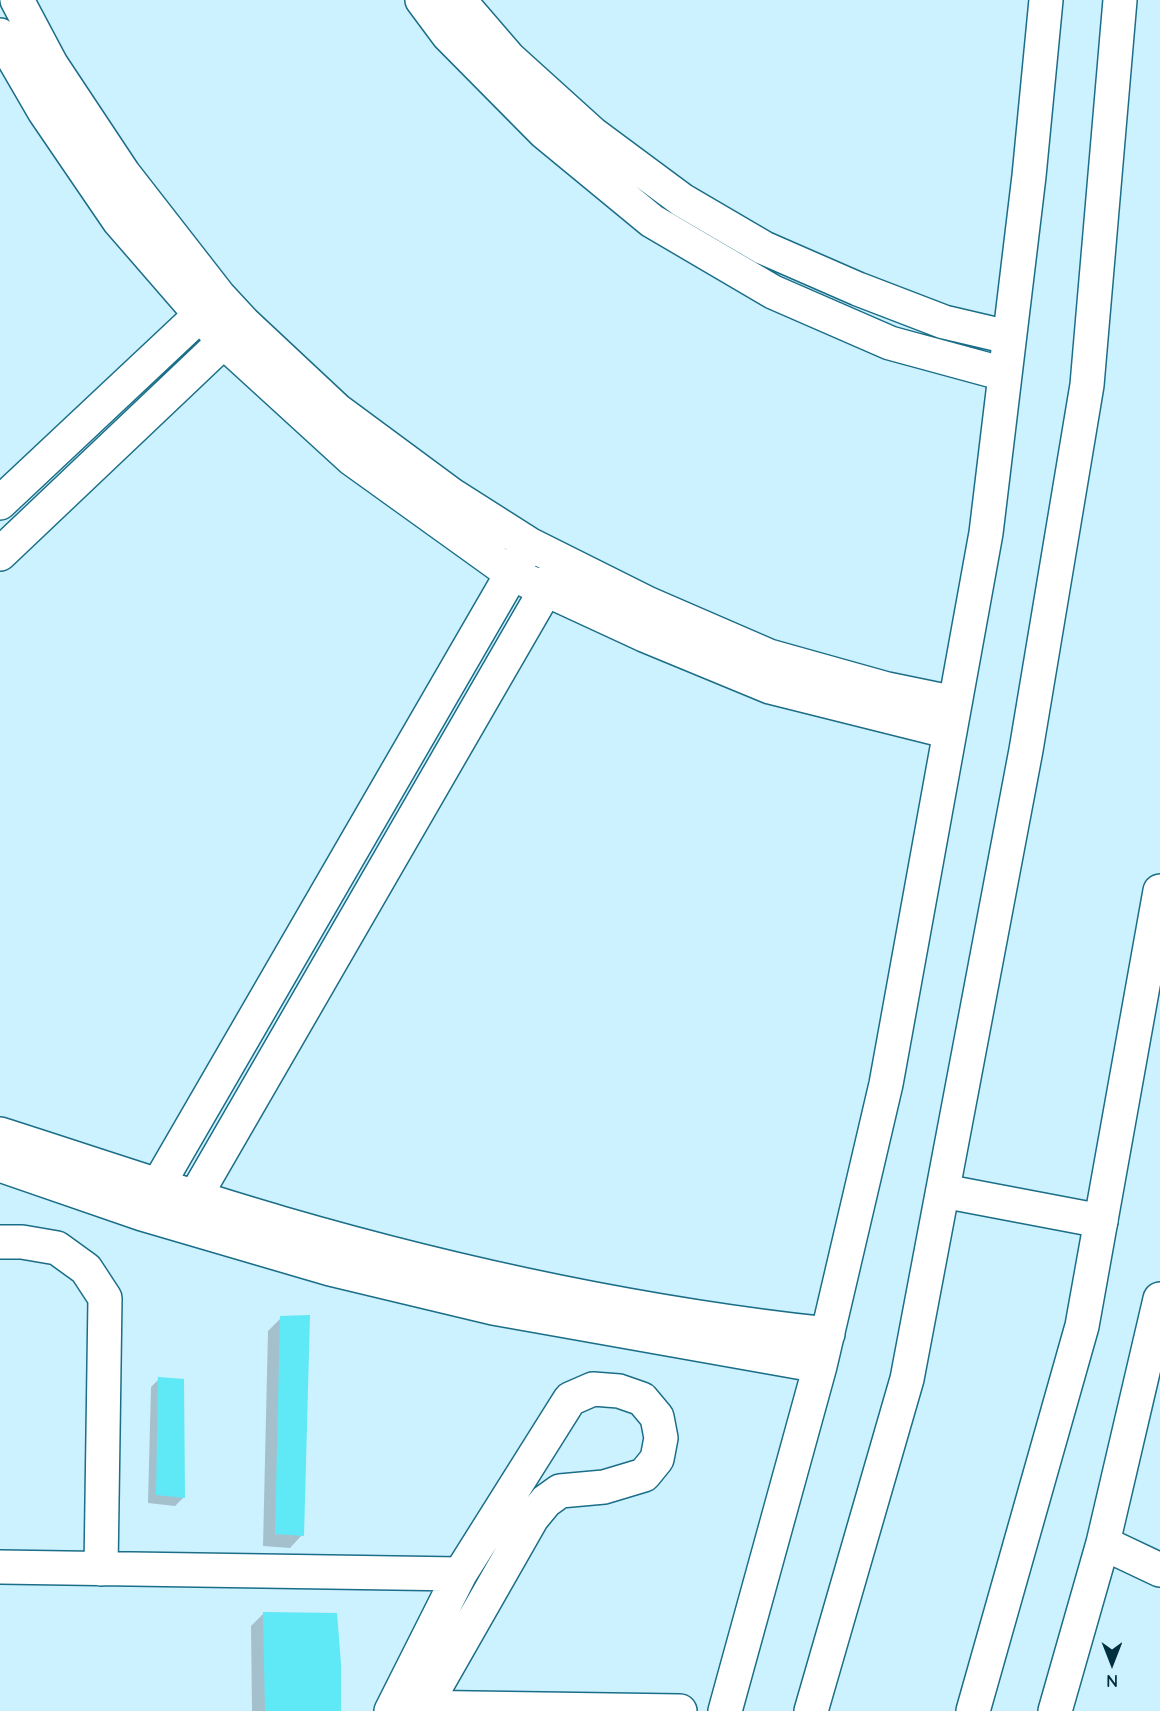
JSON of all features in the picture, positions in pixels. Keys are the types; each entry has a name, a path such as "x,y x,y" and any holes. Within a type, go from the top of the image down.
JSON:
{"street":[{"path":"17,0 51,64 209,306"},
{"path":"423,0 448,35 544,132 652,220 773,292 890,343 1004,374"},
{"path":"459,0 509,58 585,126 682,200 764,248 858,289 944,322 1008,337"},
{"path":"726,1711 820,1366 886,1084 986,533 1029,176 1046,0"},
{"path":"811,1711 907,1379 1026,750 1087,385 1120,0"},
{"path":"0,35 44,111 119,220 209,306 352,459 512,574 644,635 770,687 953,717"},
{"path":"0,503 209,306"},
{"path":"234,332 452,495 529,544 650,604 769,656 887,689 953,717"},
{"path":"0,554 234,332"},
{"path":"142,1214 529,544"},
{"path":"180,1225 562,561"},
{"path":"974,1711 1082,1326 1160,891"},
{"path":"0,1134 279,1223 380,1251 557,1292 743,1325 828,1334"},
{"path":"0,1165 142,1214 330,1269 493,1308 820,1366"},
{"path":"943,1191 1101,1221"},
{"path":"0,1242 21,1242 57,1248 86,1269 105,1298 100,1569"},
{"path":"1055,1711 1103,1543 1160,1299"},
{"path":"593,1389 620,1391 642,1399 657,1416 661,1438 657,1459 644,1475 604,1487 560,1491 546,1501 532,1518 408,1709 460,1574 570,1399 593,1389"},
{"path":"1103,1543 1160,1570"},
{"path":"0,1567 460,1574"},
{"path":"408,1709 680,1711"}],"building":[{"path":"310,1315 304,1536 275,1534 280,1316"},
{"path":"158,1377 184,1379 185,1498 156,1495"},
{"path":"263,1612 337,1613 341,1664 341,1711 265,1711"}]}
